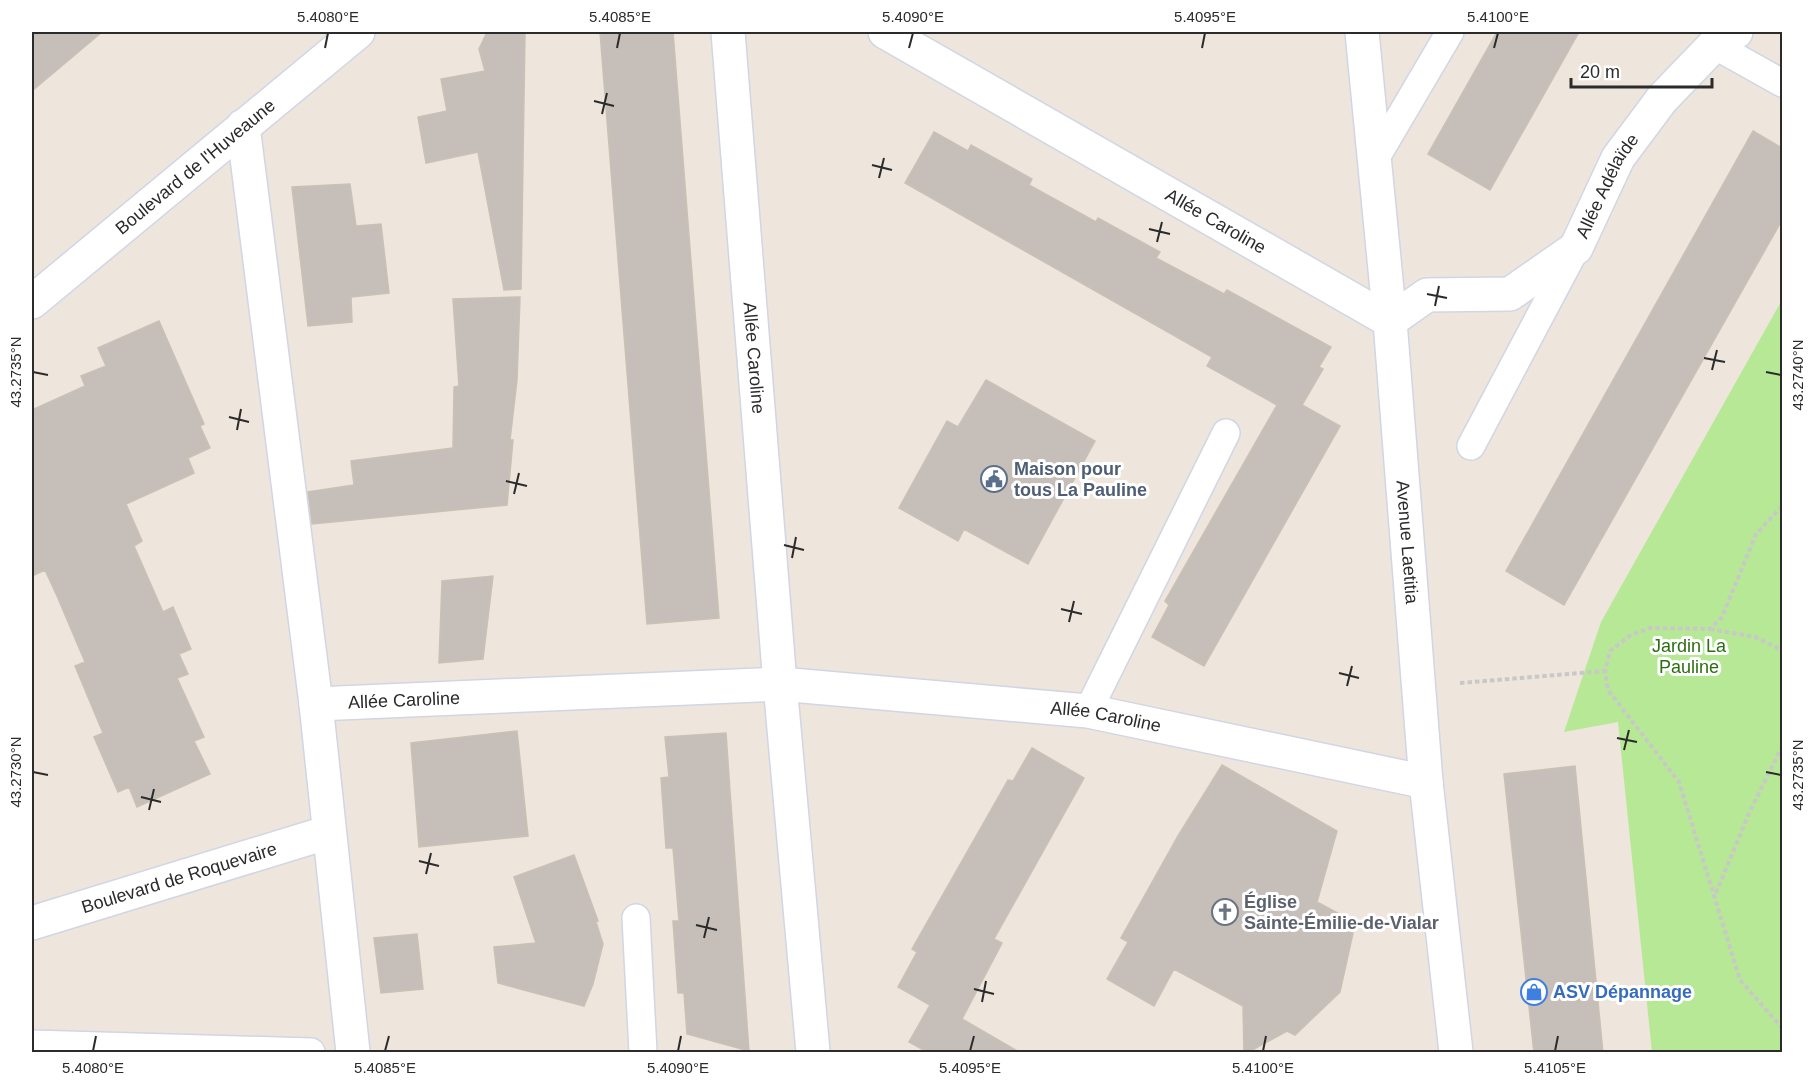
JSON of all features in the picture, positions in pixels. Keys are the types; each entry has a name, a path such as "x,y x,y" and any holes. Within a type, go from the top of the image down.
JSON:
{"street":[{"name":"Boulevard de l'Huveaune","path":"32,302 358,32"},
{"name":"Allée Caroline","path":"728,32 780,684 813,1053"},
{"name":"Allée Caroline","path":"885,32 1390,321"},
{"name":"Avenue Laetitia","path":"1362,32 1390,321 1426,782 1456,1053"},
{"name":"Allée Adélaïde","path":"1390,321 1427,295 1510,294 1576,248 1618,158 1662,99 1725,38"},
{"path":"243,126 316,704 352,1053"},
{"name":"Allée Caroline","path":"316,704 780,684 1089,711 1426,782"},
{"name":"Boulevard de Roquevaire","path":"32,923 329,832"}],"lane":[{"path":"1374,161 1450,32"},
{"path":"1725,38 1782,83"},
{"path":"1471,446 1576,248"},
{"path":"1089,711 1226,433"},
{"path":"636,918 643,1053"},
{"path":"32,1044 311,1053"}],"path":[{"path":"1710,629 1722,617 1756,534 1782,506"},
{"path":"1782,650 1755,637 1710,629 1650,628 1631,635 1610,651 1605,671 1608,690 1679,782 1716,894 1740,980 1782,1028"},
{"path":"1419,686 1605,671"},
{"path":"1716,894 1750,811 1782,747"}],"green space":[{"name":"Jardin La Pauline","path":"1782,300 1782,1052 1652,1052 1618,722 1564,732 1601,622"}],"building":[{"path":"32,32 102,32 32,91"},
{"path":"487,32 525,32 521,289 504,290 478,152 426,163 418,117 447,111 441,79 485,71 479,49"},
{"path":"600,32 673,32 719,618 647,624"},
{"path":"1497,32 1579,32 1490,190 1428,154"},
{"path":"1753,131 1782,148 1782,220 1564,605 1506,571"},
{"path":"934,132 968,151 971,145 1032,179 1029,185 1096,222 1098,218 1160,252 1156,258 1224,294 1227,290 1331,347 1319,367 1323,369 1302,405 1340,426 1204,666 1152,637 1169,605 1165,601 1277,405 1207,366 1212,357 905,183"},
{"path":"350,184 356,226 381,224 389,293 351,297 352,322 308,326 292,187"},
{"path":"520,297 517,380 510,440 513,440 507,505 312,524 308,492 354,485 351,461 453,448 454,387 459,386 453,299"},
{"path":"159,321 204,424 200,426 210,448 188,458 194,473 126,504 142,541 134,546 163,612 173,607 191,649 179,654 188,674 177,678 204,737 194,741 210,774 137,807 129,787 118,792 94,737 103,733 75,666 85,662 57,596 45,570 32,576 32,410 85,386 81,376 106,366 98,348"},
{"name":"Maison pour tous La Pauline","path":"986,380 1095,441 1028,564 964,529 958,541 899,508 947,421 958,427"},
{"path":"493,576 483,659 439,663 442,581"},
{"path":"517,731 528,836 419,847 411,743"},
{"path":"726,733 749,1051 687,1034 684,993 678,993 673,921 679,921 673,848 666,848 661,778 669,777 665,737"},
{"path":"1032,748 1084,778 994,939 1002,943 962,1019 1021,1053 929,1053 909,1042 930,1005 898,987 917,952 912,949 1008,780 1013,781"},
{"name":"Église Sainte-Émilie-de-Vialar","path":"1222,765 1337,831 1317,902 1345,917 1341,925 1353,933 1340,992 1295,1035 1287,1031 1247,1053 1244,1053 1243,1006 1174,969 1154,1006 1107,979 1128,942 1121,938 1178,836"},
{"path":"1575,766 1603,1053 1534,1053 1504,774"},
{"path":"574,855 598,921 596,922 603,944 593,984 584,1006 498,983 494,947 536,943 514,877"},
{"path":"417,934 423,989 381,993 374,938"}],"place":[{"name":"Maison pour tous La Pauline","path":"994,479"},
{"name":"Église Sainte-Émilie-de-Vialar","path":"1225,912"},
{"name":"ASV Dépannage","path":"1534,992"}]}
